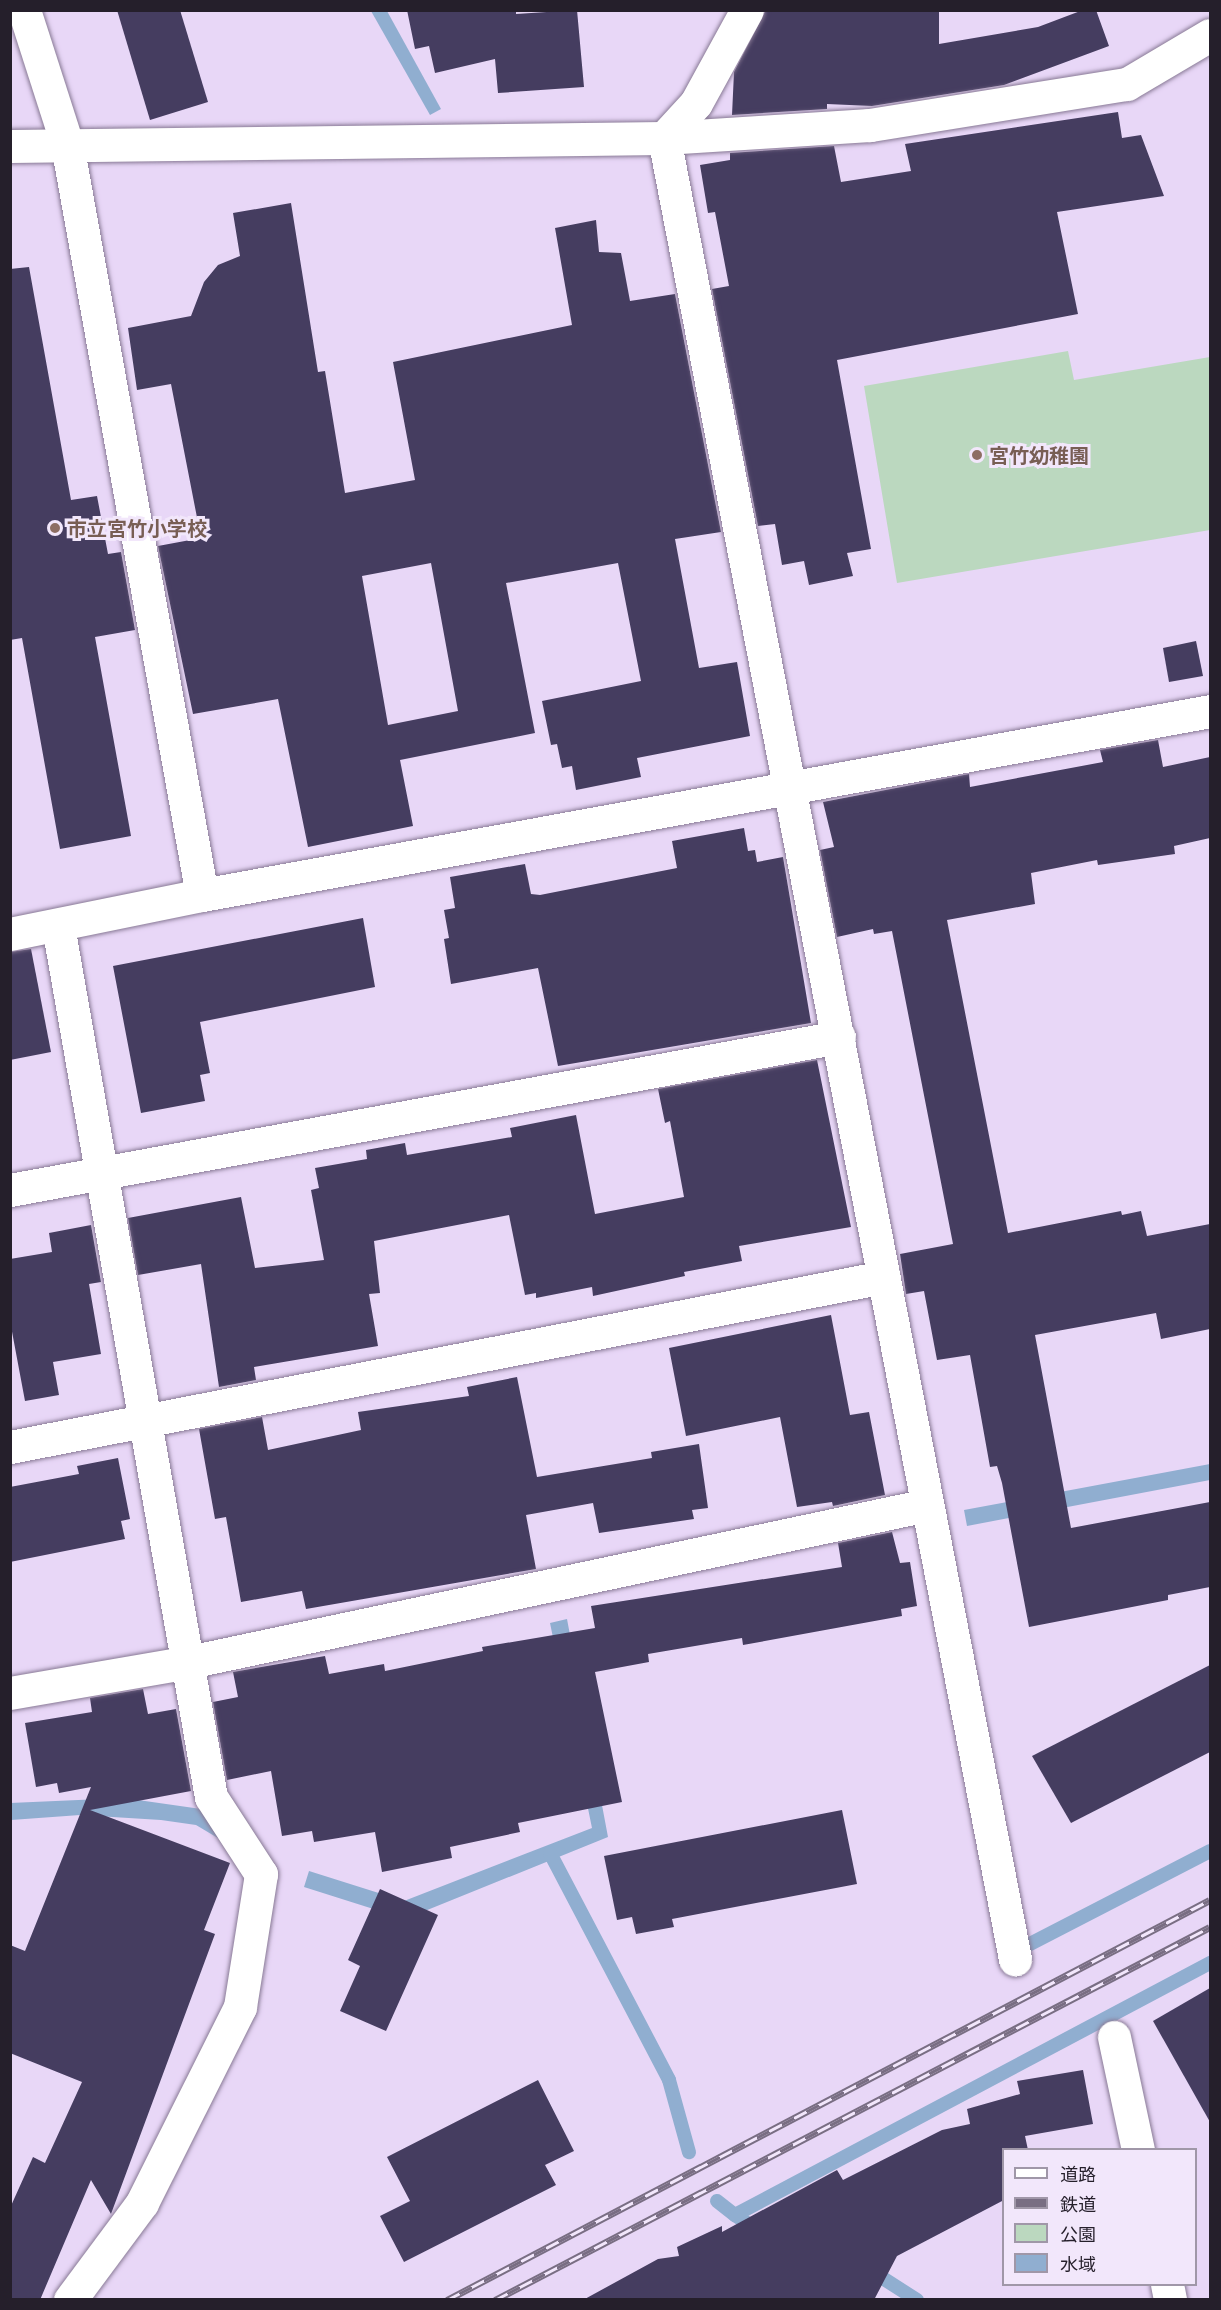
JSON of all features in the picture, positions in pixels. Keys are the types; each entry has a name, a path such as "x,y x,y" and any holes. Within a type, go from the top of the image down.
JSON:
{"street":[{"path":"24,10 67,144 202,895"},
{"path":"664,138 696,103 747,10"},
{"path":"10,146 664,138 870,124 1127,84 1210,35"},
{"path":"664,138 1015,1959"},
{"path":"10,934 202,895 1210,711"},
{"path":"58,926 211,1797 261,1874 240,2007 142,2203 70,2300"},
{"path":"10,1190 839,1037"},
{"path":"10,1447 884,1277"},
{"path":"10,1693 189,1662 927,1505"},
{"path":"1114,2037 1138,2148"}],"green space":[{"path":"1068,351 1074,380 1210,357 1210,530 897,583 864,386"}],"water":[{"path":"371,11 387,11 441,109 430,115"},
{"path":"1210,1464 1210,1480 967,1526 964,1510"},
{"path":"567,1619 608,1837 405,1919 304,1887 309,1871 404,1901 592,1828 550,1623"},
{"path":"124,1798 201,1809 238,1850 196,1825 161,1820 80,1815 11,1820 10,1803"}],"building":[{"path":"117,10 180,10 208,102 150,120"},
{"path":"407,10 516,10 516,14 577,10 584,87 498,93 495,59 435,73 429,46 415,49"},
{"path":"766,10 939,10 939,44 1038,27 1083,10 1096,10 1109,46 1004,85 872,106 827,104 827,109 732,115 734,72"},
{"path":"1118,112 1122,138 1141,135 1164,196 1057,212 1078,314 837,360 871,549 847,553 853,576 809,585 804,561 782,565 775,524 758,526 712,289 729,286 715,212 708,213 700,165 730,160 730,153 834,146 841,182 911,171 905,144"},
{"path":"291,203 318,372 325,371 345,493 415,480 393,362 572,325 555,228 596,220 599,252 621,253 630,301 675,294 721,532 675,539 699,668 737,662 750,736 637,758 641,777 576,790 572,766 562,768 557,744 551,745 542,701 641,681 618,563 506,583 535,733 400,760 413,826 308,847 278,699 193,714 158,546 201,538 171,384 137,390 128,328 191,316 204,282 218,265 240,256 233,213","holes":["431,563 458,711 388,725 362,576"]},
{"path":"29,267 71,500 97,496 108,554 121,552 135,630 95,637 131,836 60,849 22,638 10,640 10,269"},
{"path":"1196,641 1203,676 1169,682 1163,648"},
{"path":"1158,740 1163,767 1210,757 1210,838 1174,846 1175,854 1098,865 1097,860 1031,873 1035,904 947,920 1008,1233 1121,1211 1122,1215 1141,1211 1147,1236 1210,1224 1210,1329 1161,1339 1156,1313 1035,1335 1071,1528 1210,1502 1210,1587 1168,1595 1168,1600 1029,1627 1002,1483 997,1466 990,1467 970,1355 937,1360 924,1291 906,1294 900,1254 953,1244 892,931 874,934 873,929 837,937 820,850 834,847 823,802 969,774 970,787 1103,762 1100,750"},
{"path":"744,828 748,851 755,850 757,862 783,857 811,1023 558,1066 538,968 451,984 444,939 449,938 444,910 455,908 450,877 525,864 531,894 540,895 677,868 672,841"},
{"path":"363,918 375,987 200,1022 210,1073 200,1075 205,1101 141,1113 113,966"},
{"path":"31,949 51,1052 10,1060 10,952"},
{"path":"817,1060 851,1227 739,1246 742,1261 684,1272 685,1276 593,1296 592,1287 536,1298 536,1293 525,1295 509,1215 374,1241 380,1293 369,1294 378,1346 254,1367 256,1380 219,1387 201,1264 138,1275 128,1218 241,1197 255,1268 324,1260 311,1190 319,1188 315,1168 367,1159 366,1150 405,1143 407,1155 512,1137 510,1128 576,1115 595,1214 684,1197 670,1121 665,1123 658,1089"},
{"path":"91,1225 101,1282 89,1284 101,1354 53,1362 59,1395 25,1401 10,1321 10,1259 52,1252 49,1233"},
{"path":"831,1315 850,1415 869,1412 885,1495 833,1506 832,1502 797,1507 780,1417 686,1436 669,1348"},
{"path":"517,1377 537,1477 652,1458 651,1452 699,1444 708,1508 692,1510 694,1519 599,1533 593,1503 526,1515 536,1569 306,1609 302,1591 241,1602 226,1517 215,1519 199,1429 262,1417 268,1450 361,1430 358,1412 469,1396 467,1387"},
{"path":"118,1458 130,1519 121,1521 125,1539 10,1562 10,1487 79,1474 77,1466"},
{"path":"892,1532 900,1563 910,1562 917,1606 901,1609 902,1616 743,1645 742,1638 648,1654 649,1662 595,1672 622,1802 518,1823 520,1832 450,1847 452,1858 382,1872 375,1832 314,1842 312,1831 282,1836 271,1771 227,1780 213,1702 238,1697 233,1672 325,1656 329,1674 384,1664 385,1671 483,1651 482,1647 595,1628 591,1606 842,1567 838,1543"},
{"path":"1210,1665 1210,1752 1071,1823 1032,1756"},
{"path":"143,1689 148,1714 176,1709 191,1791 90,1810 230,1863 204,1930 215,1934 111,2214 91,2180 40,2300 10,2300 10,2208 33,2157 45,2163 82,2082 10,2053 10,1945 25,1951 91,1787 59,1793 57,1783 36,1787 25,1723 92,1712 90,1698"},
{"path":"842,1810 857,1884 672,1919 674,1927 636,1934 632,1917 617,1920 604,1856"},
{"path":"380,1889 438,1915 386,2031 340,2011 360,1966 348,1960"},
{"path":"1210,1988 1210,2122 1153,2021"},
{"path":"1083,2070 1093,2124 1025,2136 1028,2148 1002,2148 1002,2201 897,2256 874,2300 583,2300 658,2259 679,2256 677,2247 722,2226 722,2232 837,2170 843,2180 942,2130 970,2124 967,2109 1020,2094 1017,2081"},
{"path":"538,2080 574,2151 545,2165 556,2185 404,2262 380,2216 410,2201 387,2157"}],"waterway":[{"path":"1028,1945 1210,1851"},
{"path":"550,1853 669,2080 689,2152"},
{"path":"758,2230 735,2215 1210,1963"},
{"path":"717,2201 735,2215"},
{"path":"870,2270 917,2300"}],"railway":[{"path":"447,2300 1210,1900"},
{"path":"495,2300 1210,1927"}],"place":[{"name":"宮竹幼稚園","path":"977,455"},
{"name":"市立宮竹小学校","path":"55,528"}]}
